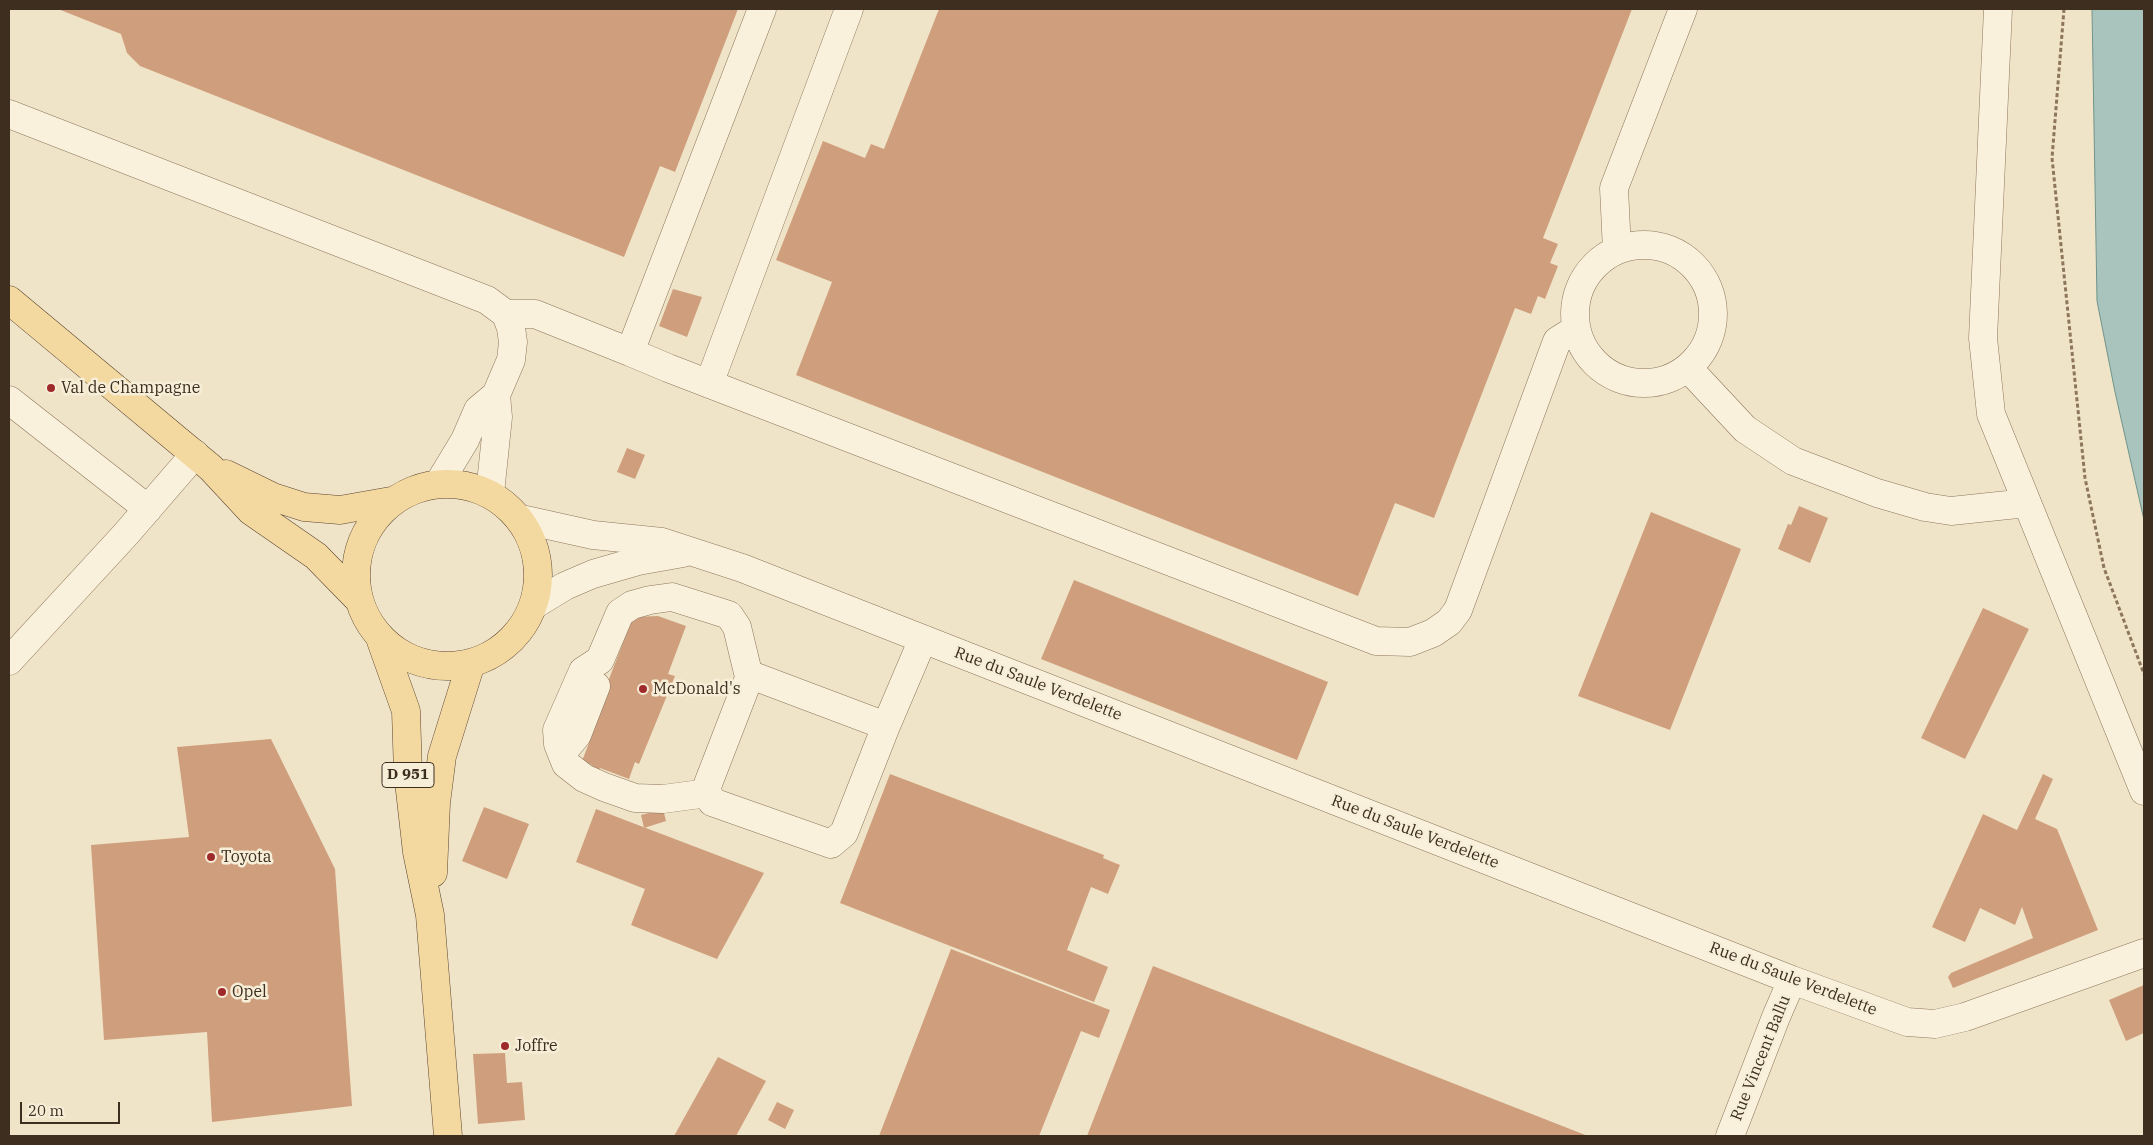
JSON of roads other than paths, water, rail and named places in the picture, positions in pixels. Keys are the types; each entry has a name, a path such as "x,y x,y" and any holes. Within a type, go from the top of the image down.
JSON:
{"main road":[{"path":"9,300 203,461 251,511 316,556 358,599"},
{"path":"203,461 273,498 304,507 340,510 391,501"},
{"path":"439,483 490,493 500,499 521,519 535,546 539,575 534,605 520,631 498,651 472,663 447,667 422,663 399,653 380,638 366,619 358,599 355,572 360,544 372,520 391,501 417,487 439,483"},
{"name":"D 951","path":"380,638 406,711 408,773 417,852 430,915 448,1136"},
{"name":"D 951","path":"430,915 436,802 442,756 472,663"}],"street":[{"path":"630,352 762,9"},
{"path":"710,384 849,9"},
{"path":"1617,250 1614,188 1683,9"},
{"path":"1998,9 1983,338 1991,414 2144,791"},
{"path":"9,114 487,300 506,314 513,342 511,360 496,395 478,410 465,440 439,483"},
{"path":"1636,245 1655,246 1672,251 1687,260 1700,273 1708,288 1713,305 1713,322 1700,355 1688,368 1673,377 1657,383 1639,384 1622,380 1606,372 1592,361 1582,347 1576,329 1574,309 1578,291 1587,274 1600,260 1617,250 1636,245"},
{"path":"506,314 535,314 710,384 1376,641 1410,642 1433,633 1449,622 1458,610 1557,341 1576,329"},
{"path":"1688,368 1745,429 1793,461 1877,493 1925,507 1951,510 2027,503"},
{"path":"490,493 498,417 496,395"},
{"path":"9,400 148,509"},
{"path":"9,661 148,509 203,461"},
{"name":"Rue du Saule Verdelette","path":"521,519 593,534 662,542 742,568 1792,980 1907,1022 1935,1024 1965,1017 2144,953"},
{"name":"Rue du Saule Verdelette","path":"534,605 565,586 593,574 656,557 691,553"},
{"path":"708,793 663,799 635,798 584,778 566,764 562,752 577,735 598,681 600,660 620,613 632,605 672,597 729,615 737,627 750,681"},
{"path":"886,726 756,677 747,683 706,789 712,802 831,844 844,833 923,639"},
{"name":"Rue Vincent Ballu","path":"1730,1136 1792,980"}],"water":[{"path":"2092,9 2144,9 2144,520 2097,301"}],"place":[{"name":"Val de Champagne","path":"51,388"},
{"name":"McDonald's","path":"643,689"},
{"name":"Toyota","path":"211,857"},
{"name":"Opel","path":"222,992"},
{"name":"Joffre","path":"505,1046"}]}
